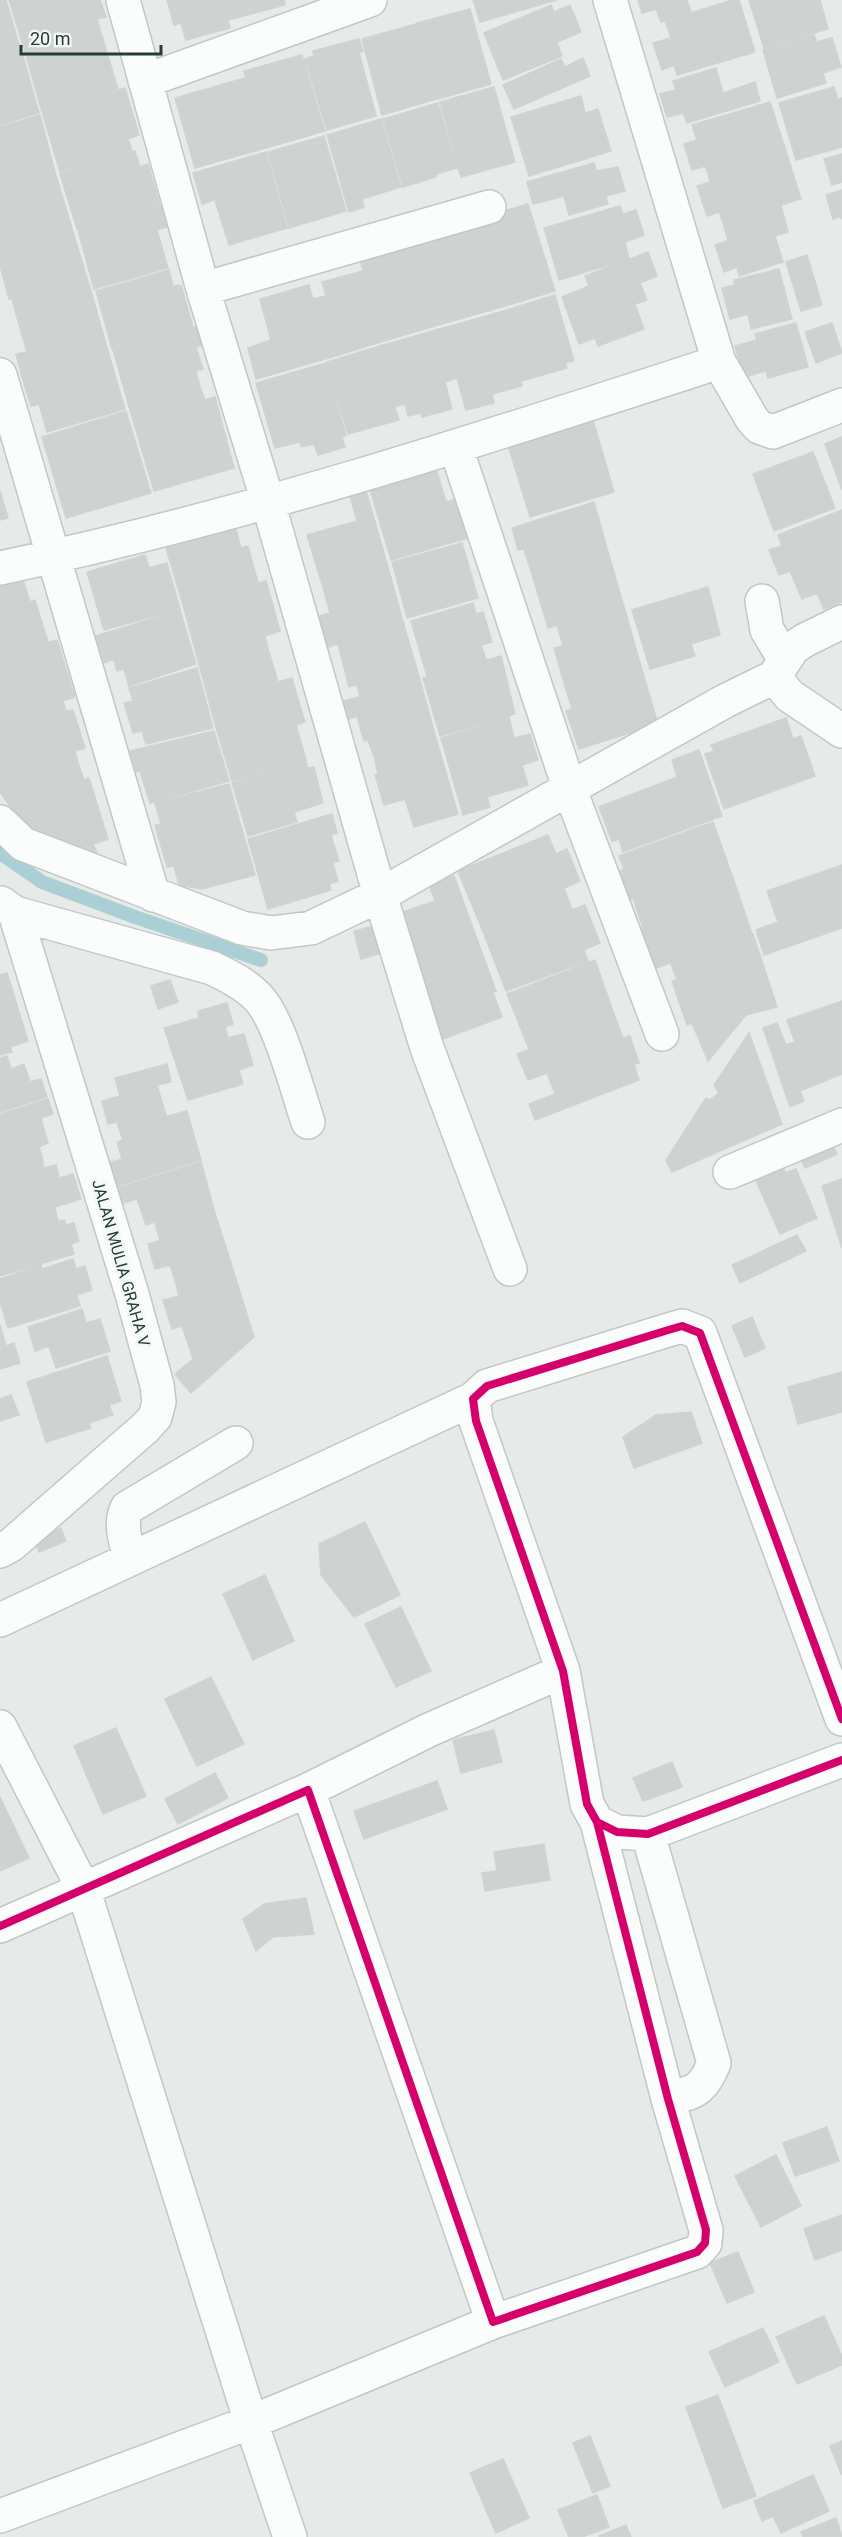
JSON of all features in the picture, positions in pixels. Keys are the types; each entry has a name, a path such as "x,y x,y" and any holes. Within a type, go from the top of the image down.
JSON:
{"street":[{"path":"123,0 203,289 268,501 380,895 427,1048 510,1269"},
{"path":"145,81 370,0"},
{"path":"610,0 719,362 752,419 765,431 773,432 842,405"},
{"path":"203,289 489,207"},
{"path":"0,568 53,557 268,501 456,448 719,362"},
{"path":"0,375 153,895"},
{"path":"456,448 570,790 662,1034"},
{"path":"762,601 767,630 790,696 842,731"},
{"path":"0,822 23,844 242,928 271,933 311,928 380,895 725,701 779,668 793,648 842,622"},
{"path":"7,908 212,968 234,978 260,1000 273,1020 308,1122"},
{"name":"JALAN MULIA GRAHA V","path":"0,1551 11,1545 145,1428 154,1416 159,1402 132,1294 7,908"},
{"path":"730,1172 842,1125"},
{"path":"0,1620 473,1399 487,1386 682,1326 700,1333 842,1719"},
{"path":"0,2516 251,2422 493,2322 698,2252 705,2243 706,2229 668,2099 597,1822 587,1804 563,1671 476,1421 473,1399"},
{"path":"130,1559 122,1518 127,1508 236,1443"},
{"path":"0,1926 308,1790 429,1730 563,1671"},
{"path":"0,1727 84,1888 251,2422 290,2537"},
{"path":"597,1822 617,1832 648,1834 842,1760"},
{"path":"308,1790 493,2322"},
{"path":"648,1834 714,2063 706,2083 687,2094 668,2099"},
{"path":"0,2526 4,2537"}],"building":[{"path":"0,0 6,0 22,55 0,62"},
{"path":"9,0 100,0 106,17 97,19 101,33 26,55"},
{"path":"167,0 222,0 230,28 186,40 181,23 174,25"},
{"path":"222,0 284,0 285,5 228,20"},
{"path":"473,0 557,0 480,22"},
{"path":"638,0 687,0 691,12 661,22 656,9 642,13"},
{"path":"732,0 739,0 755,52 677,75 674,65 662,70 653,43 671,38 665,21"},
{"path":"749,0 820,0 828,29 764,48"},
{"path":"551,5 554,12 570,5 581,32 557,42 562,56 503,80 484,33"},
{"path":"470,9 491,84 438,99 417,23"},
{"path":"416,24 437,99 382,115 362,39"},
{"path":"101,33 118,89 42,112 26,55"},
{"path":"814,35 817,42 832,38 841,67 823,73 826,83 777,98 763,50"},
{"path":"359,39 363,52 359,52 376,116 327,130 305,59 314,56 313,51"},
{"path":"302,55 325,131 266,148 244,71"},
{"path":"23,56 39,113 0,125 0,63"},
{"path":"583,58 590,76 514,109 503,85 561,59 565,67"},
{"path":"716,68 723,93 755,82 760,101 687,123 683,113 667,117 660,94 676,90 673,81"},
{"path":"245,78 266,148 195,168 175,98"},
{"path":"494,87 515,162 461,177 440,102"},
{"path":"834,87 838,100 842,98 842,147 796,160 779,103"},
{"path":"125,88 139,135 128,139 132,151 60,172 42,112"},
{"path":"581,96 585,113 598,109 611,151 529,176 511,117"},
{"path":"770,102 786,151 708,174 705,166 692,170 684,144 697,140 692,125"},
{"path":"438,103 457,168 403,187 383,119"},
{"path":"40,115 55,172 0,190 0,127"},
{"path":"381,119 401,187 362,199 364,207 349,212 327,135"},
{"path":"324,136 346,211 289,228 268,152"},
{"path":"135,151 140,167 148,164 160,205 77,229 60,174"},
{"path":"786,151 801,199 723,222 719,212 707,216 697,186 710,182 708,174"},
{"path":"266,152 287,228 229,245 215,200 202,204 193,173"},
{"path":"842,154 842,182 832,185 824,159"},
{"path":"594,163 596,171 618,167 625,191 606,196 608,204 569,215 564,196 533,204 527,182"},
{"path":"55,172 74,235 0,256 0,190"},
{"path":"842,190 842,219 841,216 833,219 826,195"},
{"path":"528,204 555,291 502,307 476,219"},
{"path":"165,205 170,226 157,230 168,268 94,289 78,230"},
{"path":"781,205 788,232 775,236 783,262 739,276 737,267 724,272 715,245 728,241 723,222"},
{"path":"620,206 623,214 636,210 644,235 625,242 629,259 559,280 544,228"},
{"path":"476,219 502,307 442,324 415,237"},
{"path":"74,235 91,291 16,314 12,298 9,299 0,266 0,256"},
{"path":"415,237 442,324 384,341 360,260"},
{"path":"648,252 657,276 640,283 647,300 635,304 644,329 598,346 595,338 579,344 562,297 589,286 585,276"},
{"path":"807,255 822,305 801,311 786,262"},
{"path":"779,269 792,319 751,329 748,314 730,319 722,288 735,285 734,280"},
{"path":"169,270 173,286 181,285 193,327 112,349 96,291"},
{"path":"363,271 384,341 329,358 313,299 326,296 322,282"},
{"path":"309,285 329,358 256,379 248,348 271,340 260,299"},
{"path":"91,291 108,351 22,377 16,354 27,352 16,314"},
{"path":"555,295 574,361 565,363 567,368 521,381 500,312"},
{"path":"500,312 522,386 492,394 494,403 466,410 443,328"},
{"path":"796,323 808,367 768,378 766,371 744,377 735,346 757,340 755,334"},
{"path":"832,323 842,353 816,363 805,332"},
{"path":"200,326 206,345 196,347 203,369 196,371 201,390 130,410 113,350"},
{"path":"443,328 457,378 445,382 452,409 422,417 421,413 408,416 405,404 401,405 383,345"},
{"path":"383,345 401,405 395,407 399,420 348,434 327,362"},
{"path":"108,351 125,409 47,432 39,404 31,406 22,377"},
{"path":"326,363 346,435 342,437 345,447 318,455 314,444 302,447 299,442 275,448 256,383"},
{"path":"201,390 205,400 215,397 234,468 154,491 130,410"},
{"path":"126,411 151,493 66,518 42,437"},
{"path":"593,420 614,492 530,517 508,445"},
{"path":"841,437 842,441 842,490 825,444"},
{"path":"813,452 835,508 774,531 753,474"},
{"path":"436,468 446,502 457,499 468,538 391,560 369,486"},
{"path":"365,487 388,567 322,584 307,535 357,521 349,492"},
{"path":"0,491 8,518 0,520"},
{"path":"594,502 610,559 534,581 524,549 518,550 512,528"},
{"path":"842,510 842,602 824,609 817,593 802,599 790,571 779,575 769,550 782,546 778,535"},
{"path":"231,511 241,548 248,546 258,583 183,605 161,531"},
{"path":"462,543 478,598 407,618 392,562"},
{"path":"145,555 149,568 167,563 180,609 104,630 87,572"},
{"path":"610,559 627,617 560,635 557,625 548,628 534,581"},
{"path":"388,567 404,625 324,648 315,617 330,613 322,584"},
{"path":"0,578 3,585 23,580 30,602 35,600 48,642 0,656"},
{"path":"266,581 280,631 265,636 268,649 200,668 183,605"},
{"path":"708,587 720,635 691,644 695,656 650,669 632,610"},
{"path":"473,603 476,614 483,612 492,642 481,645 486,659 427,676 411,621"},
{"path":"180,610 196,664 129,686 124,669 117,671 114,659 104,663 96,636"},
{"path":"627,617 642,670 567,693 554,648 563,646 560,635"},
{"path":"404,625 420,680 360,697 357,684 349,687 338,644"},
{"path":"57,640 75,697 0,720 0,656"},
{"path":"268,649 278,682 292,678 298,699 215,724 200,668"},
{"path":"501,656 515,714 440,736 423,678"},
{"path":"197,668 213,728 146,744 142,731 133,733 124,703 133,701 129,688"},
{"path":"642,670 658,724 579,749 566,711 572,709 567,693"},
{"path":"420,680 436,738 374,756 368,740 364,741 357,716 349,719 344,701"},
{"path":"298,699 305,722 296,725 306,760 232,781 215,724"},
{"path":"63,701 66,711 73,710 85,748 75,751 79,766 0,788 0,720"},
{"path":"509,717 514,738 530,734 538,760 522,765 528,785 487,797 490,807 463,815 441,738"},
{"path":"786,718 793,739 801,736 815,776 724,809 705,754 714,751 711,745"},
{"path":"214,731 229,781 150,803 140,771 136,772 130,751"},
{"path":"436,738 458,814 414,827 405,799 384,805 375,775 378,774 374,756"},
{"path":"699,750 722,816 623,852 619,839 612,841 599,807 677,777 672,760"},
{"path":"306,761 308,768 314,767 323,803 294,812 297,822 248,836 232,783"},
{"path":"79,766 84,780 89,778 108,839 93,844 101,862 29,834 0,792 0,788"},
{"path":"229,784 255,875 202,889 179,885 174,866 167,867 155,825 161,824 155,803"},
{"path":"332,814 337,833 331,835 339,861 333,863 338,881 329,884 331,890 268,909 248,839"},
{"path":"713,822 733,878 638,913 633,898 629,900 618,872 624,869 619,856"},
{"path":"548,835 556,854 567,849 580,881 564,888 569,901 484,934 458,871"},
{"path":"842,865 842,928 764,955 756,930 778,922 767,891"},
{"path":"454,876 496,991 493,992 502,1017 443,1039 397,914 435,901 429,885"},
{"path":"733,878 752,934 656,968 653,960 649,961 639,929 643,928 638,913"},
{"path":"569,901 572,910 585,905 600,943 584,950 588,961 506,991 484,934"},
{"path":"375,926 382,953 361,959 354,931"},
{"path":"753,934 777,1007 746,1015 708,1061 692,1023 687,1025 672,981 677,979 671,964"},
{"path":"595,960 615,1017 529,1049 507,994"},
{"path":"7,973 15,998 0,1003 0,975"},
{"path":"170,980 178,1002 158,1009 151,986"},
{"path":"15,999 28,1041 10,1047 12,1052 0,1055 0,1004"},
{"path":"842,1001 842,1074 800,1091 804,1101 790,1107 763,1028 777,1023 786,1045 795,1042 787,1020"},
{"path":"227,1003 233,1024 225,1027 228,1038 244,1034 253,1065 239,1070 243,1084 188,1100 164,1028 199,1018 198,1011"},
{"path":"615,1017 623,1038 630,1036 639,1063 634,1064 639,1080 535,1120 529,1104 555,1094 547,1073 528,1080 517,1054"},
{"path":"749,1033 782,1124 672,1172 666,1160 706,1098 710,1100 719,1093 714,1085"},
{"path":"7,1056 11,1069 24,1064 30,1082 41,1079 47,1097 0,1112 0,1058"},
{"path":"167,1064 171,1082 157,1085 166,1115 119,1128 117,1122 108,1124 102,1101 120,1096 115,1078"},
{"path":"48,1099 53,1114 41,1118 48,1143 39,1147 42,1157 0,1170 0,1114"},
{"path":"187,1111 201,1160 115,1187 108,1163 122,1159 117,1142 123,1140 119,1129"},
{"path":"829,1135 837,1154 805,1168 796,1149"},
{"path":"42,1157 44,1168 56,1165 59,1178 73,1174 81,1199 0,1224 0,1170"},
{"path":"201,1162 215,1213 157,1229 155,1222 146,1225 137,1199 120,1204 115,1189"},
{"path":"784,1169 785,1173 796,1169 817,1218 780,1234 756,1181"},
{"path":"842,1179 842,1248 822,1186"},
{"path":"55,1208 58,1221 64,1220 66,1225 74,1223 79,1241 71,1244 74,1254 0,1276 0,1224"},
{"path":"215,1213 231,1263 175,1280 170,1265 155,1269 148,1244 160,1241 157,1230"},
{"path":"797,1235 806,1251 740,1283 732,1265"},
{"path":"73,1259 76,1269 85,1266 92,1290 77,1295 80,1306 8,1328 0,1301 0,1279 41,1265 42,1269"},
{"path":"231,1263 254,1337 191,1393 175,1374 193,1359 182,1326 172,1329 163,1300 179,1296 175,1280"},
{"path":"82,1309 86,1323 100,1319 110,1351 56,1368 49,1346 35,1351 28,1327"},
{"path":"752,1317 765,1348 745,1357 732,1326"},
{"path":"0,1325 6,1346 14,1343 20,1363 0,1369"},
{"path":"107,1356 121,1401 109,1405 113,1415 89,1423 91,1428 46,1442 27,1382"},
{"path":"842,1372 842,1412 798,1424 788,1387"},
{"path":"11,1395 19,1415 0,1421 0,1399"},
{"path":"691,1412 702,1443 634,1468 623,1437 656,1415"},
{"path":"365,1522 400,1595 354,1617 321,1575 319,1544"},
{"path":"61,1528 66,1541 39,1552 34,1540"},
{"path":"265,1575 294,1641 253,1660 223,1594"},
{"path":"401,1607 431,1671 396,1687 365,1624"},
{"path":"211,1677 244,1744 197,1766 165,1699"},
{"path":"116,1728 146,1796 103,1814 74,1746"},
{"path":"494,1730 502,1762 461,1773 453,1740"},
{"path":"672,1762 682,1787 643,1801 633,1778"},
{"path":"215,1773 228,1798 178,1824 165,1799"},
{"path":"437,1781 447,1809 364,1839 354,1811"},
{"path":"0,1797 29,1858 0,1871"},
{"path":"544,1844 550,1880 485,1891 482,1873 497,1871 494,1852"},
{"path":"306,1898 314,1934 273,1937 256,1951 243,1919 264,1904"},
{"path":"827,2127 839,2161 795,2176 783,2143"},
{"path":"776,2155 801,2206 761,2227 735,2176"},
{"path":"842,2215 842,2250 815,2260 804,2229"},
{"path":"738,2252 754,2292 727,2303 710,2263"},
{"path":"824,2316 842,2356 842,2365 797,2384 776,2337"},
{"path":"763,2328 779,2362 725,2387 709,2352"},
{"path":"718,2395 756,2496 723,2508 686,2407"},
{"path":"590,2436 610,2486 593,2493 573,2443"},
{"path":"842,2441 842,2474 841,2474 830,2446"},
{"path":"503,2459 529,2518 496,2533 470,2473"},
{"path":"813,2475 829,2511 781,2533 773,2516 762,2521 754,2501"},
{"path":"597,2495 609,2527 582,2537 569,2537 558,2510"},
{"path":"836,2518 842,2537 803,2537 801,2532"},
{"path":"626,2525 631,2537 599,2536"}],"waterway":[{"path":"0,853 42,882 261,960"}],"cycle path":[{"path":"842,1719 700,1333 682,1326 487,1386 473,1399 476,1421 563,1671 587,1804 597,1822 617,1832 648,1834 842,1760"},
{"path":"0,1926 308,1790 493,2322 697,2252 705,2243 706,2230 668,2099 597,1822"}]}
